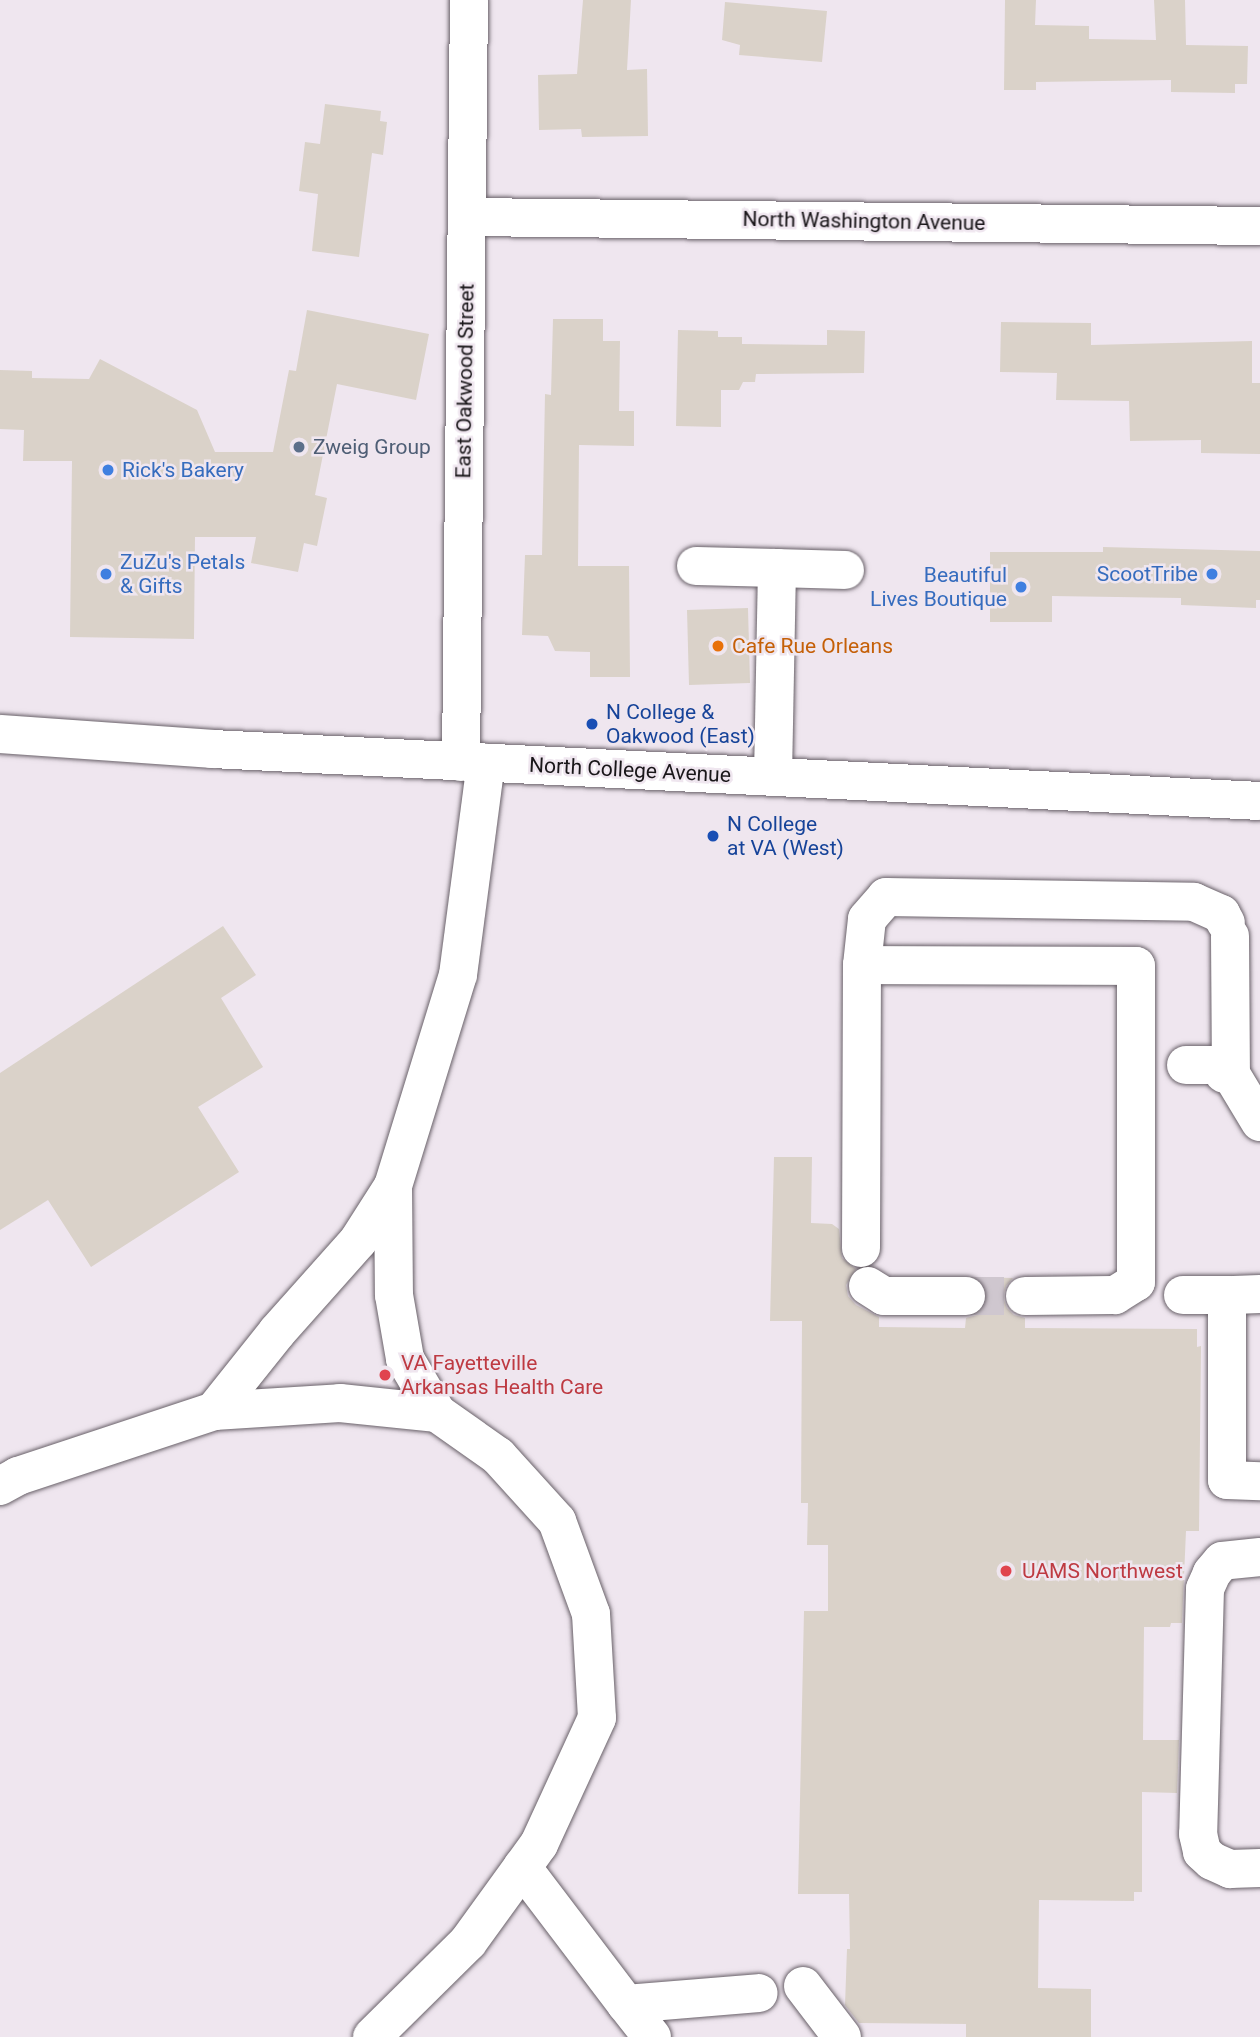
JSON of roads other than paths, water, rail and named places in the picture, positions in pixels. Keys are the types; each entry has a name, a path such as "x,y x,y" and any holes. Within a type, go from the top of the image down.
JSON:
{"street":[{"name":"East Oakwood Street","path":"393,1186 458,975 473,762 467,217 469,0"},
{"name":"North Washington Avenue","path":"467,217 1260,226"},
{"path":"696,566 845,570"},
{"path":"774,777 778,568"},
{"name":"North College Avenue","path":"0,734 212,749 1260,801"},
{"path":"861,1248 862,965 867,919 886,897 1195,902 1221,915 1228,929 1238,1074 1260,1122"},
{"path":"862,965 1136,966 1136,1282 1115,1295 1025,1296"},
{"path":"1186,1075 1219,1065 1238,1074"},
{"path":"214,1411 277,1332 358,1241 393,1186"},
{"path":"372,2037 468,1942 539,1844 597,1718 591,1614 557,1521 498,1456 437,1413 405,1359 394,1294 393,1186"},
{"path":"868,1286 884,1296 966,1296"},
{"path":"1183,1294 1244,1294 1227,1480 1260,1481"},
{"path":"0,1486 18,1476 214,1411 341,1403 437,1413"},
{"path":"1260,1557 1222,1561 1212,1573 1205,1589 1198,1834 1202,1852 1212,1861 1230,1869 1260,1868"},
{"path":"522,1867 652,2037"},
{"path":"803,1986 842,2037"},
{"path":"626,2004 759,1993"}],"tunnel":[{"path":"966,1296 1025,1296"}],"place":[{"name":"Zweig Group","path":"299,447"},
{"name":"Rick's Bakery","path":"108,470"},
{"name":"ZuZu's Petals & Gifts","path":"106,574"},
{"name":"ScootTribe","path":"1212,574"},
{"name":"Beautiful Lives Boutique","path":"1021,587"},
{"name":"Cafe Rue Orleans","path":"718,646"},
{"name":"N College & Oakwood (East)","path":"592,724"},
{"name":"N College at VA (West)","path":"713,836"},
{"name":"VA Fayetteville Arkansas Health Care","path":"385,1375"},
{"name":"UAMS Northwest","path":"1006,1571"}]}
